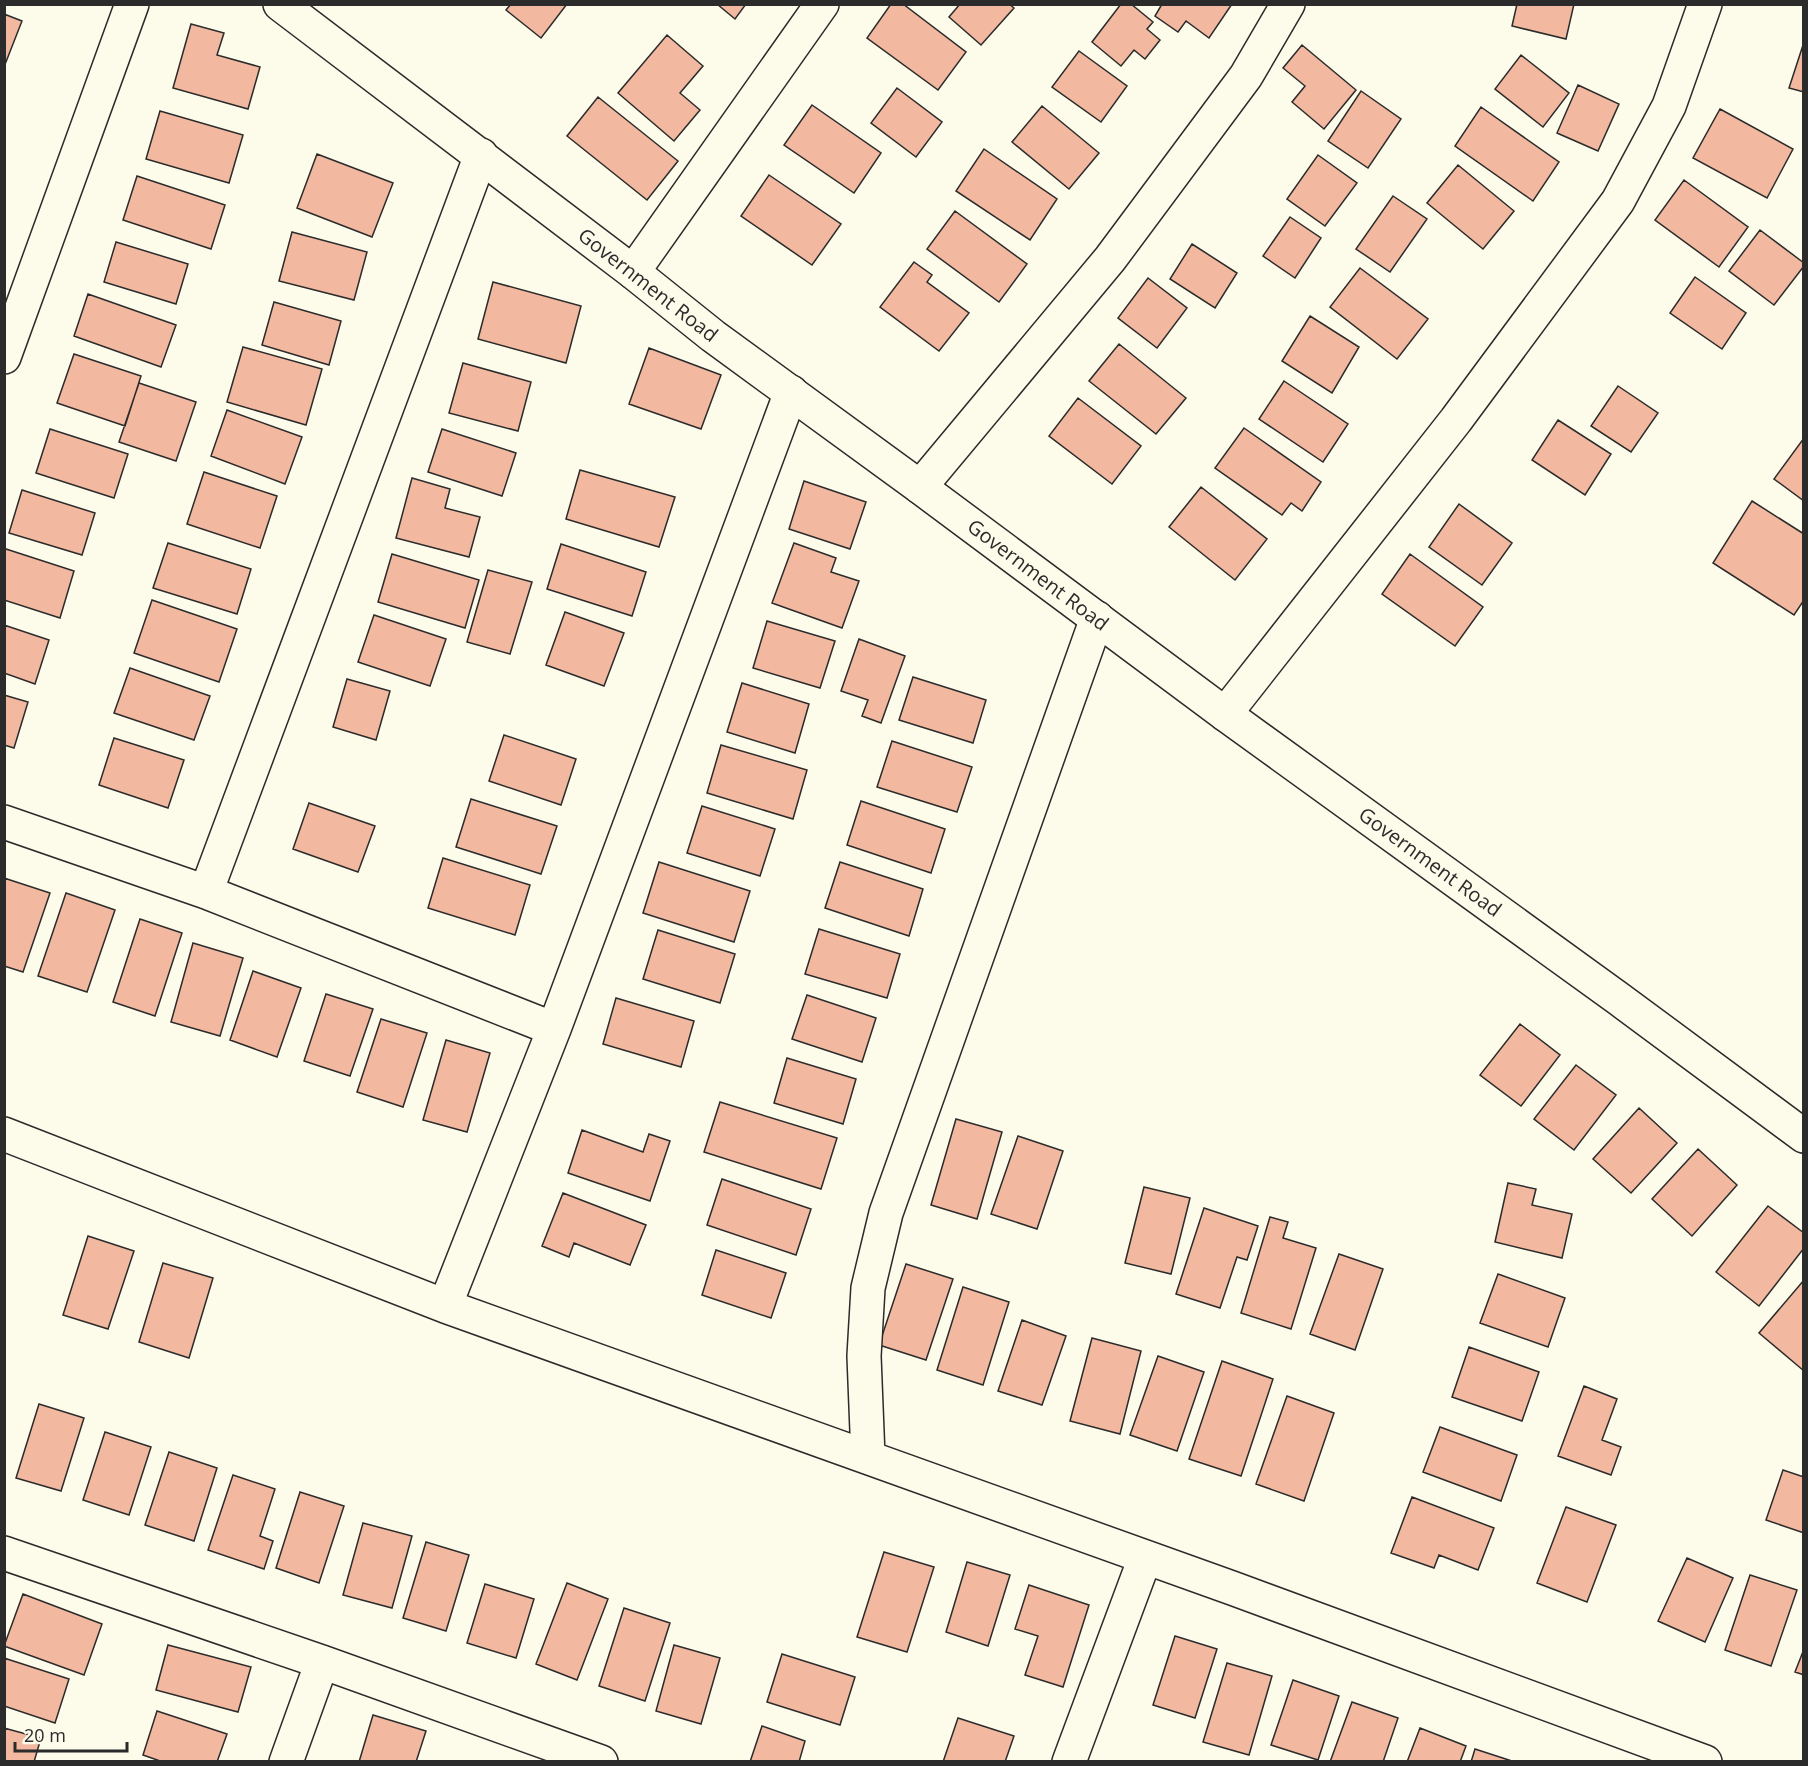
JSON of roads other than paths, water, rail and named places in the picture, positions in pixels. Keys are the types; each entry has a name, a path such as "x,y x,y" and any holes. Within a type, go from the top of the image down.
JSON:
{"street":[{"path":"4,357 132,4"},
{"name":"Government Road","path":"280,4 481,155 713,336 1803,1136"},
{"path":"633,272 822,4"},
{"path":"920,487 1110,259 1246,76 1288,4"},
{"path":"1225,714 1456,420 1618,201 1669,106 1705,4"},
{"path":"206,892 481,155"},
{"path":"446,1306 554,1029 791,392"},
{"path":"868,1457 864,1356 868,1288 886,1213 1097,618"},
{"path":"4,822 206,892 554,1029"},
{"path":"4,1134 446,1306 1705,1761"},
{"path":"4,1553 601,1761"},
{"path":"1069,1761 1146,1558"},
{"path":"286,1761 322,1662"}]}
